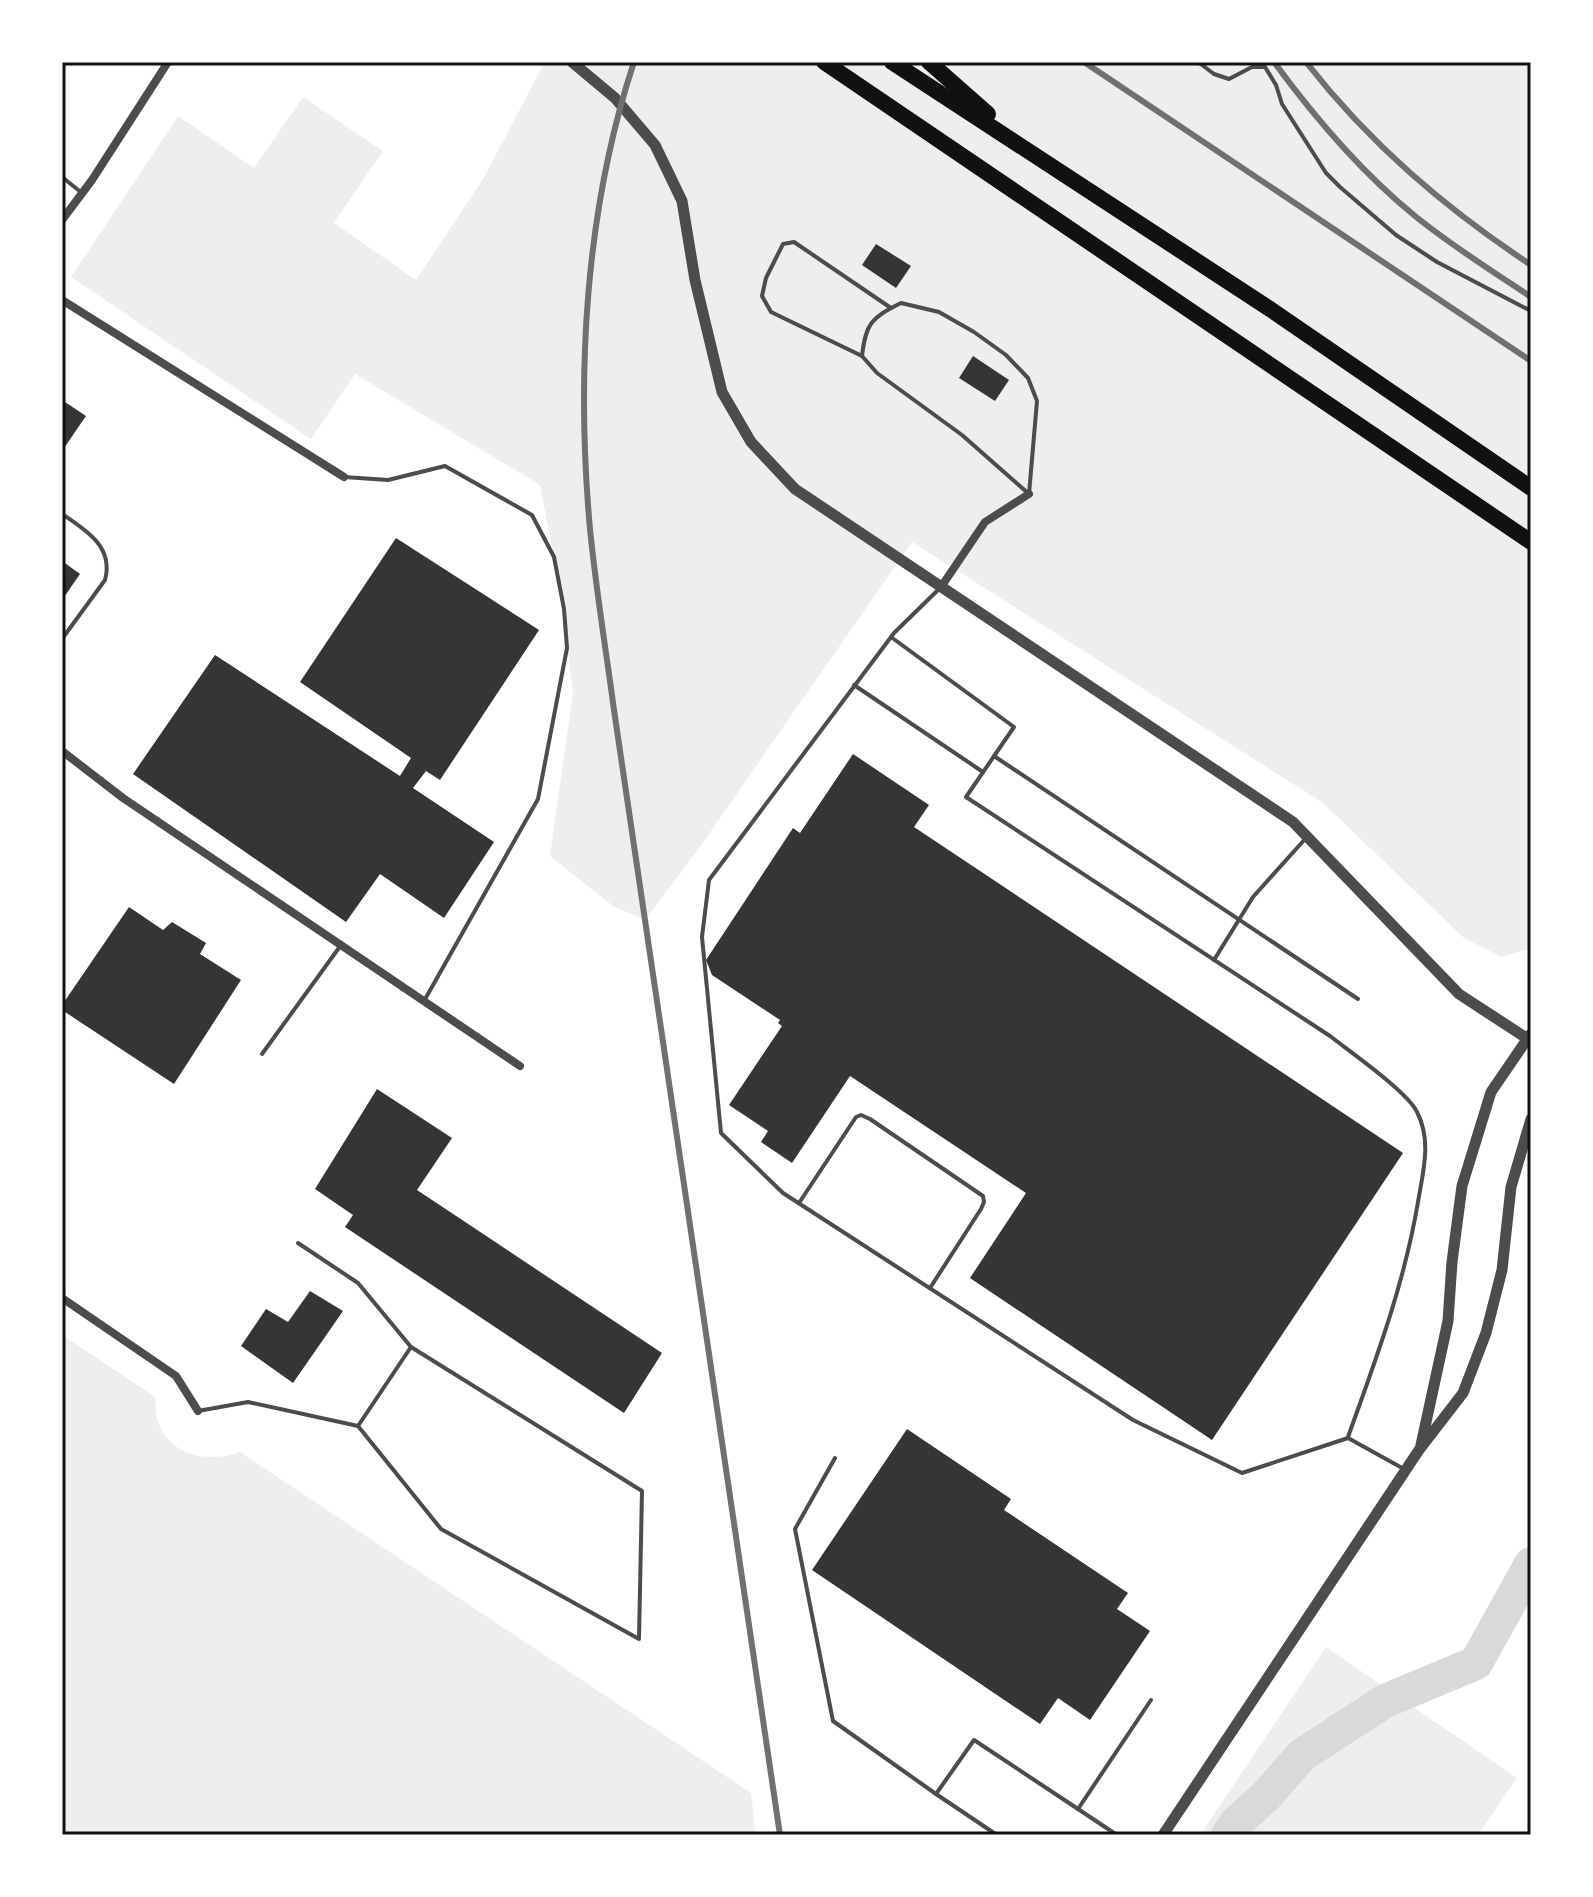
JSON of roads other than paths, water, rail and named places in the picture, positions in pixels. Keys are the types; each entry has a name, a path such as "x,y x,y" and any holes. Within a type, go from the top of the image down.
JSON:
{"highway":[{"path":"824,62 1531,542"},
{"path":"892,62 1270,309 1531,488"},
{"path":"929,62 1028,150"}],"street":[{"path":"62,220 168,62"},
{"path":"572,62 615,98 655,145 682,201 695,280 722,392 751,442 795,489 1293,822 1459,994 1530,1038 1491,1092 1462,1186 1448,1321 1419,1450"},
{"path":"62,300 344,477"},
{"path":"941,587 985,522 1029,494"},
{"path":"62,751 123,798 520,1066"},
{"path":"1163,1835 1419,1450 1463,1393 1486,1333 1502,1270 1511,1187 1531,1119"},
{"path":"62,1298 176,1376 198,1411"}],"lane":[{"path":"1198,62 1214,74 1229,79 1252,67 1265,67 1276,85 1282,104 1326,173 1340,187 1396,235 1426,255 1531,311"},
{"path":"62,177 82,193"},
{"path":"891,308 794,242 783,244 766,278 762,296 771,312 862,356 877,373 962,435 1029,494"},
{"path":"862,356 865,332 875,316 901,303 939,312 1006,355 1028,378 1037,401 1029,494"},
{"path":"344,477 388,480 445,466 532,515 554,557 564,609 567,648 538,799 424,1001"},
{"path":"62,514 97,541 107,559 108,569 105,580 62,639"},
{"path":"941,587 891,637 709,880 702,937 721,1133 783,1193 1133,1420 1242,1473 1348,1438 1406,1470"},
{"path":"891,637 1014,727 966,797 1330,1036 1375,1071 1416,1109 1425,1135 1426,1154 1413,1231 1394,1308 1348,1438"},
{"path":"854,685 983,772"},
{"path":"994,756 1358,999"},
{"path":"1214,960 1253,897 1307,836"},
{"path":"262,1054 341,945"},
{"path":"799,1203 856,1117 861,1115 870,1119 983,1196 981,1209 930,1288"},
{"path":"198,1411 248,1402 358,1426 441,1529 639,1639 642,1491 411,1347 358,1283 298,1243"},
{"path":"358,1426 411,1347"},
{"path":"835,1458 795,1529 833,1721 997,1835"},
{"path":"1078,1809 1151,1700"},
{"path":"936,1794 974,1740 1117,1835"}],"waterway":[{"path":"1228,1835 1302,1755 1385,1701 1476,1663 1531,1564"}],"railway":[{"path":"634,62 604,176 588,293 584,412 590,529 780,1835"},
{"path":"1084,62 1531,361"},
{"path":"1274,62 1340,144 1395,199 1443,238 1531,297"},
{"path":"1306,62 1356,120 1410,173 1469,221 1531,265"}]}
